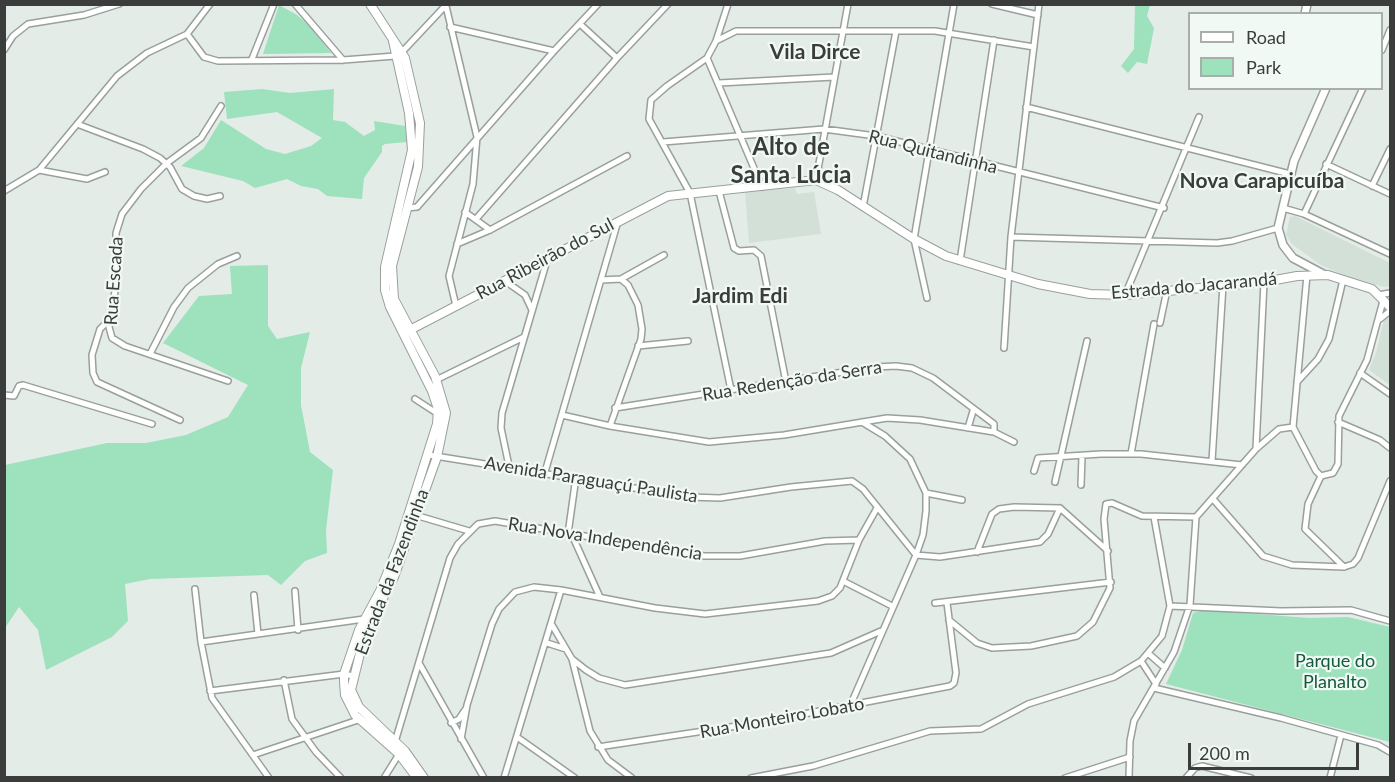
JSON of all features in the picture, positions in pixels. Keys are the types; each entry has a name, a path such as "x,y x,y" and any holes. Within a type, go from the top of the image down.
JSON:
{"main road":[{"name":"Estrada da Fazendinha","path":"370,4 399,54 412,136 404,208 388,251 385,284 390,308 407,331 436,380 446,413 394,577 365,633 349,675 354,701 396,748 417,777"},
{"path":"690,193 816,180"},
{"name":"Estrada do Jacarandá","path":"816,180 914,239 960,261 1008,276 1090,294 1125,295 1264,282 1307,275 1328,275 1366,286 1390,309"},
{"name":"Rua Ribeirão do Sul","path":"407,331 660,199 690,193"},
{"name":"Estrada da Fazendinha","path":"407,331 432,391 438,414 433,456 387,575 364,619 345,695 358,720 413,760 424,777"}],"street":[{"path":"4,50 14,36 28,24 84,15 119,4"},
{"path":"4,191 39,170 117,75 131,63 187,33 210,4"},
{"path":"252,59 274,4"},
{"path":"295,4 343,60"},
{"path":"404,208 417,207 477,137 598,4"},
{"path":"476,219 617,58 668,4"},
{"path":"728,4 716,41 707,58 651,100 649,119 690,193 730,390"},
{"path":"816,180 848,4"},
{"path":"927,298 914,239 954,4"},
{"path":"992,4 1038,15"},
{"path":"1004,348 1011,237 1039,4"},
{"path":"187,33 204,57 209,59 343,60 399,54 446,5"},
{"path":"446,5 477,137 475,174 449,276 456,306"},
{"path":"580,24 617,58"},
{"path":"450,27 554,51"},
{"path":"1383,48 1390,30"},
{"path":"716,41 736,31 896,31 950,33 1034,47"},
{"path":"863,207 896,31"},
{"path":"960,261 994,40"},
{"path":"707,58 762,187"},
{"path":"719,83 834,77"},
{"path":"1011,237 1232,242 1278,228 1290,174 1325,90"},
{"path":"1304,214 1362,90"},
{"name":"Rua Escada","path":"221,106 201,138 167,163 129,201 118,224 117,279 109,320 110,334 116,341 228,381"},
{"path":"1026,107 1290,174"},
{"path":"1125,295 1164,208 1199,117"},
{"path":"77,124 143,149 167,163 186,192 201,199 220,196"},
{"name":"Rua Quitandinha","path":"663,142 824,129 876,136 1164,208"},
{"path":"1372,186 1390,149"},
{"path":"457,244 490,230 627,156"},
{"path":"1326,164 1390,194"},
{"path":"39,170 87,179 105,172"},
{"path":"719,190 734,248 754,250 761,256 786,381"},
{"path":"1283,208 1304,214 1390,254"},
{"path":"465,212 490,230"},
{"path":"545,472 618,220"},
{"name":"Estrada do Jacarandá","path":"1278,228 1283,245 1293,258 1328,275"},
{"path":"601,280 621,279 664,255"},
{"path":"150,354 174,307 188,288 218,264 237,256"},
{"path":"509,466 501,428 501,413 548,256"},
{"path":"1307,275 1293,427 1312,465 1321,476 1326,477 1336,470 1338,422 1360,373 1379,321 1381,298 1390,293"},
{"path":"610,426 642,329 638,305 628,285 621,279"},
{"path":"1297,382 1318,359 1329,339 1343,280"},
{"path":"504,281 525,295 533,312"},
{"path":"1256,449 1264,282"},
{"path":"1212,461 1223,285"},
{"path":"1131,454 1157,323 1167,290"},
{"path":"1379,321 1390,309"},
{"path":"109,320 100,329 92,355 93,372 97,382 180,420"},
{"path":"436,380 524,337"},
{"path":"638,345 688,341"},
{"path":"1055,482 1087,341"},
{"name":"Rua Redenção da Serra","path":"615,408 875,367 912,368 933,378 994,424 994,432 1014,442"},
{"path":"1360,373 1390,394"},
{"path":"4,395 14,396 19,386 23,386 152,424"},
{"path":"415,399 438,414"},
{"path":"968,428 974,411"},
{"path":"562,415 610,426 709,442 784,435 861,422 900,419 994,432"},
{"path":"850,706 880,632 916,555 923,535 926,493 918,470 910,459 885,436 861,422"},
{"path":"1338,422 1380,440 1390,448"},
{"path":"1129,777 1134,722 1174,652 1190,605 1196,517 1256,449 1279,429 1293,427"},
{"path":"1034,471 1038,458 1131,454 1242,465"},
{"name":"Avenida Paraguaçú Paulista","path":"433,456 509,466 690,497 712,498 845,480 858,484 916,555"},
{"path":"1081,485 1082,456"},
{"path":"1321,476 1308,504 1305,529 1344,567"},
{"path":"576,477 570,534 599,596"},
{"path":"1212,499 1263,556 1277,562 1301,566 1344,567 1353,564 1358,558 1390,481"},
{"path":"926,493 962,500"},
{"path":"947,603 949,620 977,643 992,648 1012,648 1067,639 1087,630 1109,593 1111,582 1104,519 1106,504 1112,503 1142,516 1196,517"},
{"path":"460,737 467,705 492,624 505,601 515,592 527,588 561,590 655,608 705,614 818,601 837,592 859,540 877,508"},
{"path":"916,555 940,557 1043,541 1060,508"},
{"path":"977,552 988,520 999,509 1060,508 1108,551"},
{"path":"384,777 396,748 450,558 469,531 415,515"},
{"path":"751,777 813,766 930,731 981,729 1028,704 1114,677 1141,661 1162,636 1170,606 1154,517"},
{"name":"Rua Nova Independência","path":"469,531 478,524 495,521 704,556 740,555 825,541 859,540"},
{"path":"843,581 892,606"},
{"path":"935,603 1111,582"},
{"path":"195,589 201,642 210,691 215,704 268,777"},
{"path":"504,777 547,643 561,590"},
{"path":"295,591 298,630"},
{"path":"254,595 258,634"},
{"path":"1170,606 1190,605 1281,611 1351,610 1390,621"},
{"path":"201,642 364,619"},
{"name":"Rua Monteiro Lobato","path":"598,747 850,706 950,686 954,683 956,672 949,620"},
{"path":"552,625 572,659 587,723 598,747 608,760 632,777"},
{"path":"572,659 586,670 613,683 654,682 831,653 880,632"},
{"path":"547,643 566,649"},
{"path":"1149,654 1165,668"},
{"path":"1141,661 1155,686 1378,745 1390,752"},
{"path":"419,663 451,723 484,777"},
{"path":"578,685 586,670"},
{"path":"210,691 284,680 349,675"},
{"path":"416,675 426,677"},
{"path":"284,680 288,711 304,736 341,777"},
{"path":"451,723 459,719 467,705"},
{"path":"253,755 304,736 358,720"},
{"path":"1330,777 1341,735"},
{"path":"517,737 575,777"},
{"path":"1065,777 1130,757"},
{"path":"1186,777 1195,768 1207,766 1251,777"}],"shaded area":[{"path":"795,188 797,194 814,192 821,234 749,243 745,191"},
{"path":"1295,216 1390,263 1389,286 1384,287 1344,275 1321,265 1292,244 1286,235 1290,217"},
{"path":"1390,316 1390,385 1369,370 1376,353 1384,320"}],"green space":[{"path":"279,5 297,15 310,26 331,53 263,54"},
{"path":"1135,5 1150,5 1147,16 1154,28 1147,64 1137,62 1128,73 1121,66 1134,49"},
{"path":"262,89 290,93 334,89 333,120 345,122 364,136 375,130 374,121 405,126 407,142 382,146 382,152 364,178 362,199 327,196 318,189 301,186 287,179 255,188 243,181 181,166 204,148 221,120 266,149 285,154 311,146 322,138 277,112 227,119 224,92"},
{"path":"268,265 268,326 277,339 310,332 301,368 301,405 310,452 333,470 326,530 327,553 305,561 281,585 268,575 150,579 125,584 128,621 112,637 46,670 38,630 19,607 5,628 5,465 107,443 146,443 186,435 228,417 248,385 163,343 199,296 232,294 230,266"},
{"name":"Parque do Planalto","path":"1204,610 1309,618 1348,617 1390,627 1390,742 1166,684 1182,650 1193,613"}],"district":[{"name":"Vila Dirce","path":"815,52"},
{"name":"Alto de Santa Lúcia","path":"791,161"},
{"name":"Nova Carapicuíba","path":"1262,181"},
{"name":"Jardim Edi","path":"740,296"}]}
